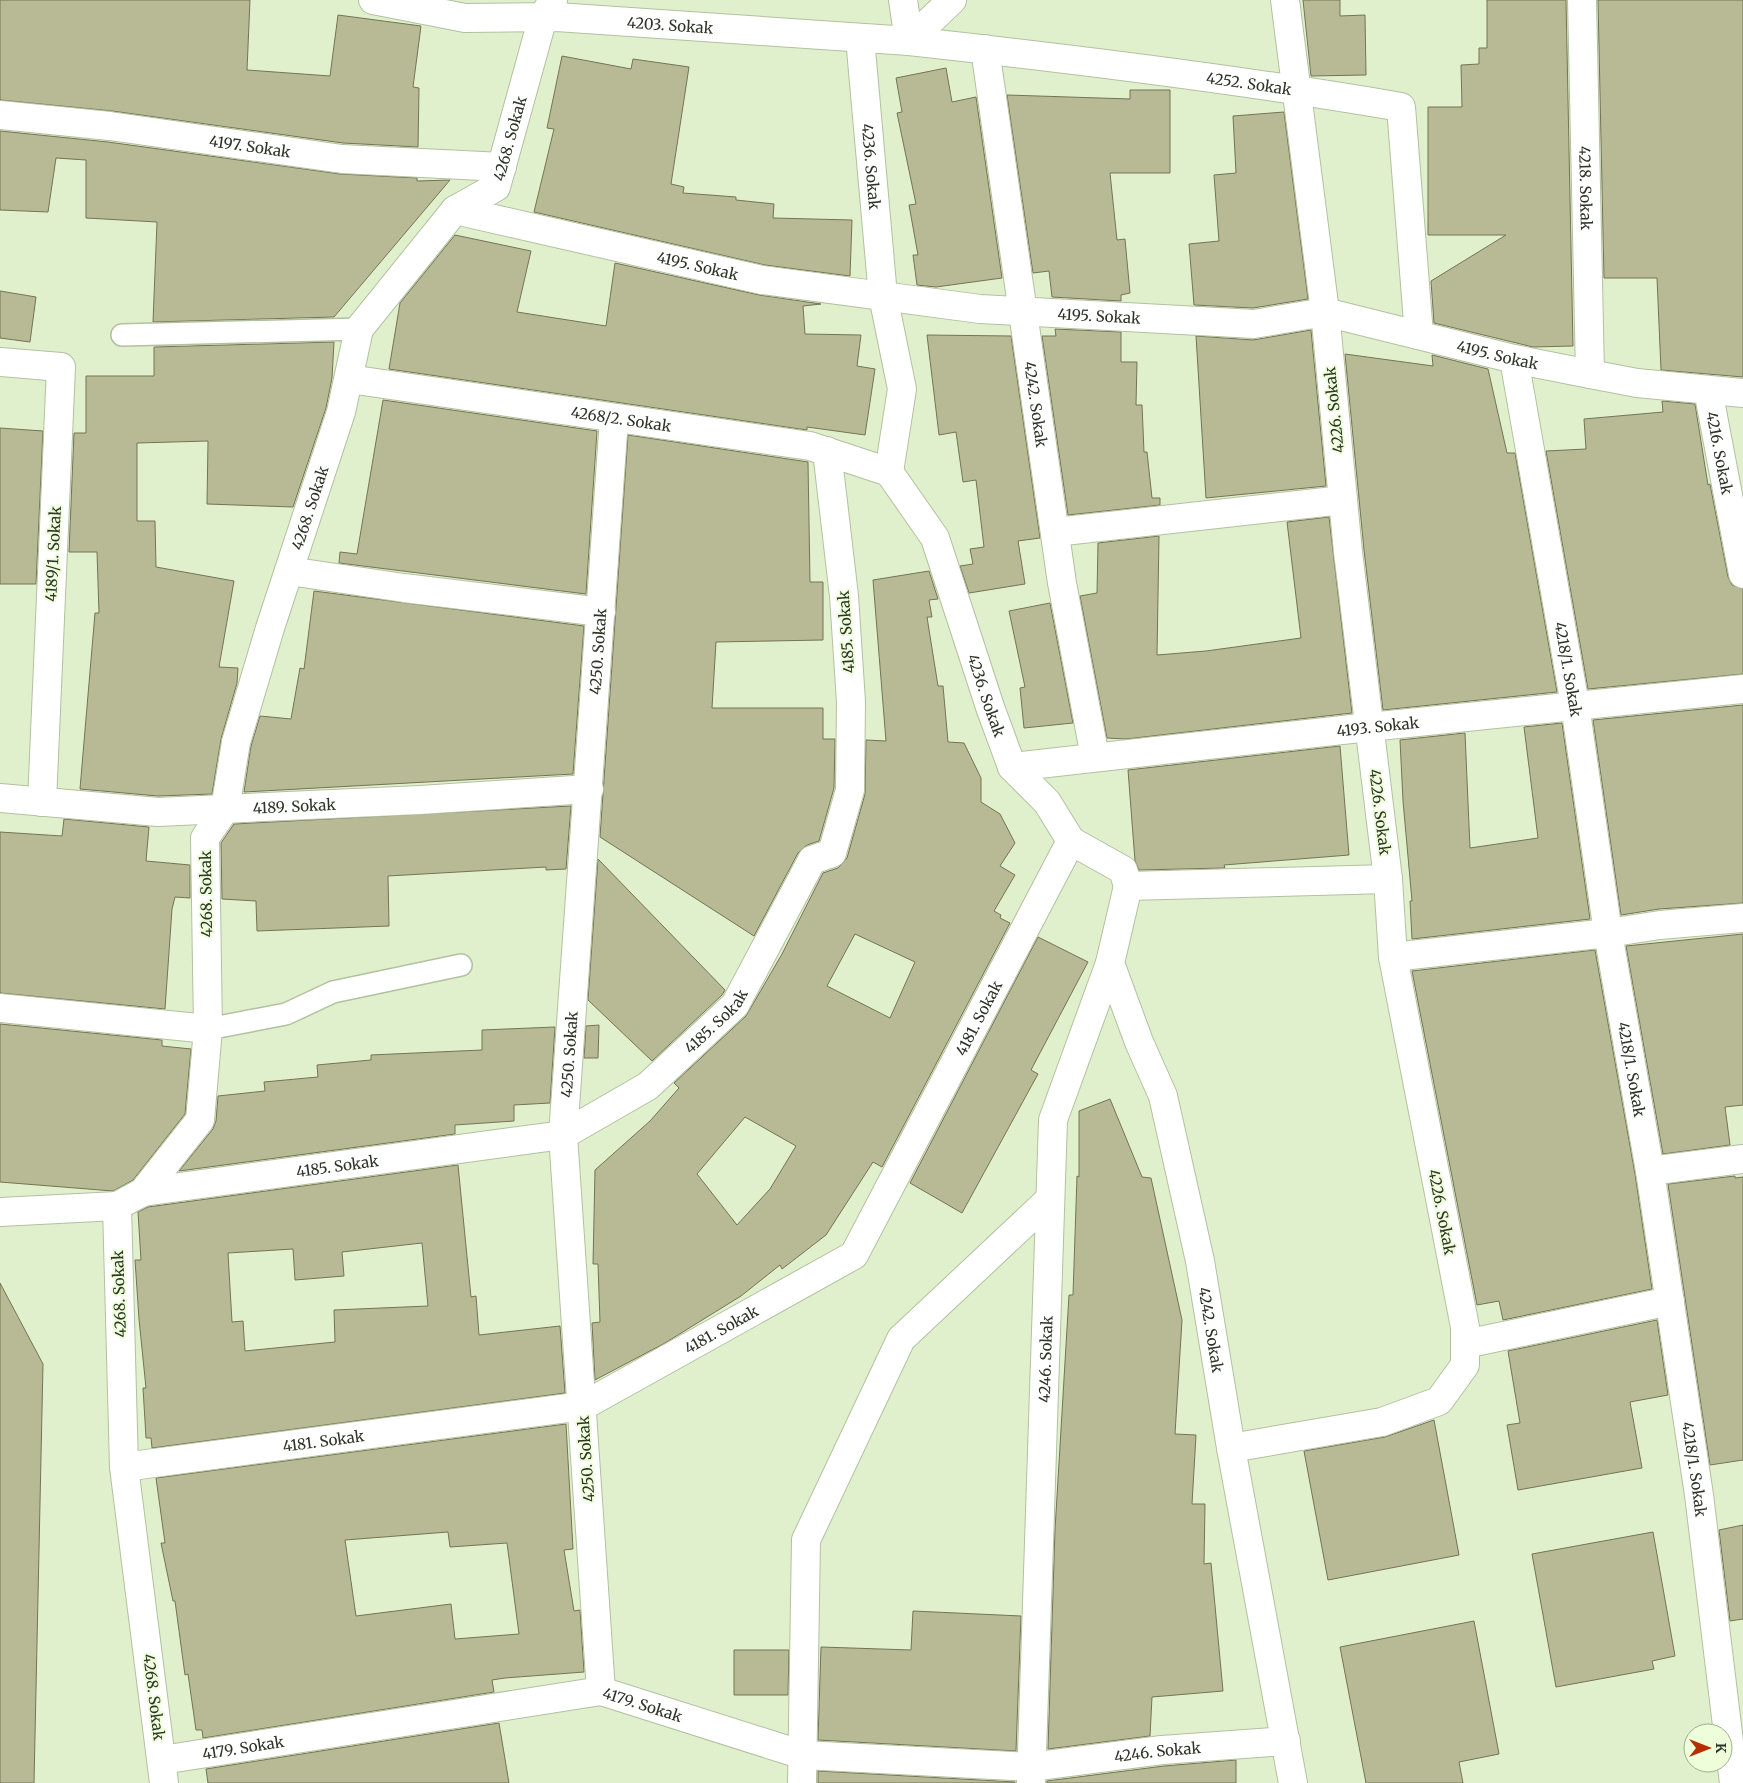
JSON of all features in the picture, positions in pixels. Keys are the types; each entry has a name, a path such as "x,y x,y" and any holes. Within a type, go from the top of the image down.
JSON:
{"street":[{"name":"4203. Sokak","path":"373,0 465,18 548,8 860,38 910,41"},
{"path":"903,0 910,41"},
{"path":"910,41 952,0"},
{"name":"4226. Sokak","path":"1231,1448 1382,1422 1439,1401 1465,1365 1465,1327 1393,957 1388,879 1343,500 1325,312 1285,0"},
{"name":"4218. Sokak","path":"1582,0 1590,374"},
{"name":"4268. Sokak","path":"163,1772 124,1467 117,1206 143,1192 200,1120 208,1029 205,838 225,809 236,742 270,628 338,422 359,329 455,210 496,187 548,8"},
{"name":"4236. Sokak","path":"860,38 883,296 902,389 889,472 935,538 990,707 1012,767 1048,802 1071,841"},
{"name":"4252. Sokak","path":"910,41 1124,65 1296,89 1401,108 1419,335"},
{"name":"4242. Sokak","path":"985,49 1062,583 1095,757"},
{"name":"4197. Sokak","path":"0,115 110,126 342,159 502,167"},
{"name":"4195. Sokak","path":"455,210 762,280 980,309 1254,324 1325,312 1514,359 1590,374 1637,383 1743,394"},
{"name":"4218/1. Sokak","path":"1514,359 1575,705 1608,934 1650,1171 1699,1495 1734,1783"},
{"name":"4189/1. Sokak","path":"0,362 61,367 42,802"},
{"name":"4268/2. Sokak","path":"348,379 810,446 889,472"},
{"name":"4216. Sokak","path":"1708,390 1743,574"},
{"name":"4250. Sokak","path":"601,1691 563,1135 614,419"},
{"name":"4185. Sokak","path":"143,1192 563,1135 648,1086 735,1005 812,860 832,854 850,790 850,702 844,596 827,451"},
{"path":"1055,532 1343,500"},
{"path":"289,571 404,588 600,612"},
{"name":"4193. Sokak","path":"1012,767 1575,705 1743,689"},
{"name":"4189. Sokak","path":"0,798 158,812 420,800 589,789"},
{"path":"1071,841 1123,870 1128,886 1110,963"},
{"name":"4181. Sokak","path":"124,1467 583,1406 854,1256 1071,841"},
{"path":"1128,886 1388,879"},
{"path":"1393,957 1608,934 1660,925 1743,918"},
{"name":"4242. Sokak","path":"1110,963 1139,1042 1163,1096 1200,1261 1231,1448 1293,1783"},
{"name":"4246. Sokak","path":"1110,963 1053,1120 1031,1775 1162,1750 1286,1741"},
{"path":"0,1008 208,1029"},
{"path":"1650,1171 1743,1159"},
{"path":"802,1783 806,1540 901,1338 1049,1200"},
{"path":"0,1212 117,1206"},
{"path":"1465,1344 1670,1301"},
{"name":"4179. Sokak","path":"163,1772 601,1691 803,1755 1031,1775"}],"lane":[{"path":"122,335 359,329"},
{"path":"208,1029 286,1014 333,992 461,965"}],"building":[{"path":"0,0 250,0 247,70 330,76 338,15 421,26 413,87 419,88 418,147 343,143 112,111 0,100"},
{"path":"1303,0 1340,0 1340,16 1365,15 1366,75 1311,76"},
{"path":"1487,0 1566,0 1573,346 1533,347 1434,323 1431,281 1506,235 1428,235 1428,107 1462,107 1461,65 1479,64 1479,48 1487,48"},
{"path":"1598,0 1743,0 1743,377 1661,370 1657,278 1604,278"},
{"path":"562,56 631,69 633,59 689,67 671,184 684,187 683,193 736,197 736,200 774,204 773,218 852,220 850,276 765,265 534,212 554,129 547,128"},
{"path":"946,68 952,102 976,97 1002,278 936,287 917,285 913,255 918,255 909,205 916,204 897,113 902,112 896,78"},
{"path":"1130,90 1170,90 1170,173 1110,173 1117,240 1125,239 1130,293 1121,295 1121,301 1052,297 1049,271 1033,273 1007,95 1130,99"},
{"path":"1284,112 1308,299 1253,308 1194,305 1189,244 1219,241 1214,175 1236,173 1233,116"},
{"path":"0,131 108,142 340,174 417,178 417,181 450,180 334,317 153,322 157,222 86,218 86,160 56,158 48,212 0,210"},
{"path":"455,235 531,251 517,312 606,326 615,263 759,295 821,304 803,306 805,334 861,335 857,366 875,369 865,435 807,427 807,430 389,369 400,303"},
{"path":"0,291 36,297 30,342 0,338"},
{"path":"1055,329 1121,332 1121,362 1137,362 1136,405 1142,405 1144,452 1147,452 1152,498 1160,498 1160,505 1068,515 1042,336 1056,336"},
{"path":"1311,330 1326,486 1206,498 1196,336 1253,340"},
{"path":"927,335 1011,336 1040,538 1018,541 1025,584 969,593 960,566 973,564 970,549 984,547 976,480 963,482 956,432 939,435"},
{"path":"334,342 332,378 326,408 293,507 207,504 208,441 137,443 137,521 155,521 156,567 234,581 219,667 238,668 237,683 221,739 212,794 158,796 80,789 95,613 99,613 97,552 69,552 74,433 86,433 86,376 154,376 154,347"},
{"path":"1345,354 1433,366 1432,355 1488,369 1507,453 1515,453 1557,692 1383,710 1364,550"},
{"path":"383,400 597,431 586,594 339,563 340,552 357,554"},
{"path":"1662,401 1695,404 1708,485 1710,484 1728,577 1732,585 1743,589 1743,674 1588,689 1546,451 1586,449 1584,419 1663,412"},
{"path":"0,428 43,431 36,584 0,584"},
{"path":"628,435 808,462 810,582 823,582 823,640 716,642 712,708 823,708 823,739 835,739 834,788 819,841 807,845 798,853 754,936 600,837"},
{"path":"1329,517 1352,713 1126,739 1107,738 1080,596 1097,593 1098,543 1159,536 1157,655 1206,651 1301,638 1287,522"},
{"path":"929,571 938,599 929,600 932,617 927,617 938,686 943,686 948,742 964,743 981,778 981,802 1000,814 1015,843 1000,866 1015,875 994,911 1001,915 1000,918 1010,923 882,1167 873,1162 826,1235 782,1269 780,1265 741,1296 665,1343 595,1380 592,1323 600,1322 598,1264 593,1264 595,1170 650,1121 679,1088 674,1083 746,1016 782,954 823,873 838,868 847,858 865,794 866,740 886,741 873,580","holes":["855,934 915,962 890,1018 827,986","745,1117 796,1146 770,1189 737,1225 697,1174"]},
{"path":"314,591 584,626 573,774 244,792 251,746 260,716 291,719 300,668 304,669"},
{"path":"1050,603 1073,723 1024,728 1020,688 1025,687 1009,611"},
{"path":"1743,705 1743,903 1659,909 1621,915 1593,720"},
{"path":"1562,723 1590,919 1412,939 1410,901 1412,901 1403,801 1400,740 1465,733 1470,848 1538,838 1524,727"},
{"path":"1340,746 1349,855 1224,865 1225,868 1139,870 1135,861 1128,770"},
{"path":"571,806 566,869 546,870 546,867 388,876 389,926 257,931 256,901 222,899 221,843 234,824"},
{"path":"64,819 149,827 146,861 190,865 190,898 175,897 172,909 165,1009 0,993 0,832 62,836"},
{"path":"598,859 725,990 652,1061 588,1000"},
{"path":"1743,934 1743,1105 1725,1107 1730,1145 1663,1154 1626,946"},
{"path":"1038,937 1088,962 1031,1070 1038,1074 962,1213 910,1183"},
{"path":"1595,950 1635,1174 1652,1289 1503,1320 1499,1301 1477,1305 1412,971"},
{"path":"0,1024 162,1040 162,1046 191,1049 185,1114 133,1180 113,1191 0,1182"},
{"path":"599,1025 598,1058 584,1058 586,1026"},
{"path":"555,1027 550,1103 514,1105 514,1121 455,1125 455,1134 179,1171 213,1129 216,1121 218,1096 265,1091 264,1082 318,1077 317,1065 371,1060 371,1055 482,1050 482,1030"},
{"path":"1110,1099 1142,1177 1151,1178 1182,1320 1175,1434 1196,1435 1192,1504 1205,1504 1204,1564 1211,1563 1223,1691 1152,1697 1150,1736 1048,1749 1055,1530 1069,1295 1073,1295 1077,1176 1079,1177 1079,1111"},
{"path":"458,1165 471,1297 476,1296 479,1335 560,1326 565,1393 152,1448 151,1438 146,1438 143,1388 146,1388 135,1260 141,1260 138,1212 148,1207","holes":["422,1243 428,1306 334,1310 335,1342 245,1351 243,1321 232,1322 228,1253 293,1249 295,1280 344,1276 342,1252"]},
{"path":"1735,1176 1735,1178 1743,1177 1743,1460 1710,1465 1668,1184"},
{"path":"0,1283 43,1364 34,1783 0,1783"},
{"path":"1657,1320 1668,1395 1630,1402 1642,1468 1518,1490 1507,1425 1520,1423 1508,1351"},
{"path":"1434,1420 1459,1555 1328,1580 1304,1451 1385,1437"},
{"path":"566,1424 573,1549 564,1550 574,1611 580,1610 584,1672 492,1680 494,1692 203,1738 202,1730 196,1730 188,1674 185,1675 175,1601 173,1601 161,1543 165,1543 156,1478","holes":["448,1532 450,1547 507,1543 519,1634 455,1639 451,1604 356,1616 345,1540"]},
{"path":"1743,1525 1743,1619 1730,1621 1719,1530"},
{"path":"1653,1532 1675,1656 1652,1661 1654,1669 1556,1687 1532,1554"},
{"path":"913,1611 1021,1616 1016,1751 818,1740 821,1647 911,1650"},
{"path":"1474,1621 1499,1754 1459,1762 1463,1783 1366,1783 1340,1647"},
{"path":"734,1650 789,1650 788,1695 734,1695"},
{"path":"499,1723 509,1783 208,1783 206,1769"},
{"path":"1236,1760 1236,1783 1047,1783 1047,1781 1164,1766"},
{"path":"818,1771 1015,1782 1015,1783 818,1783"}]}
